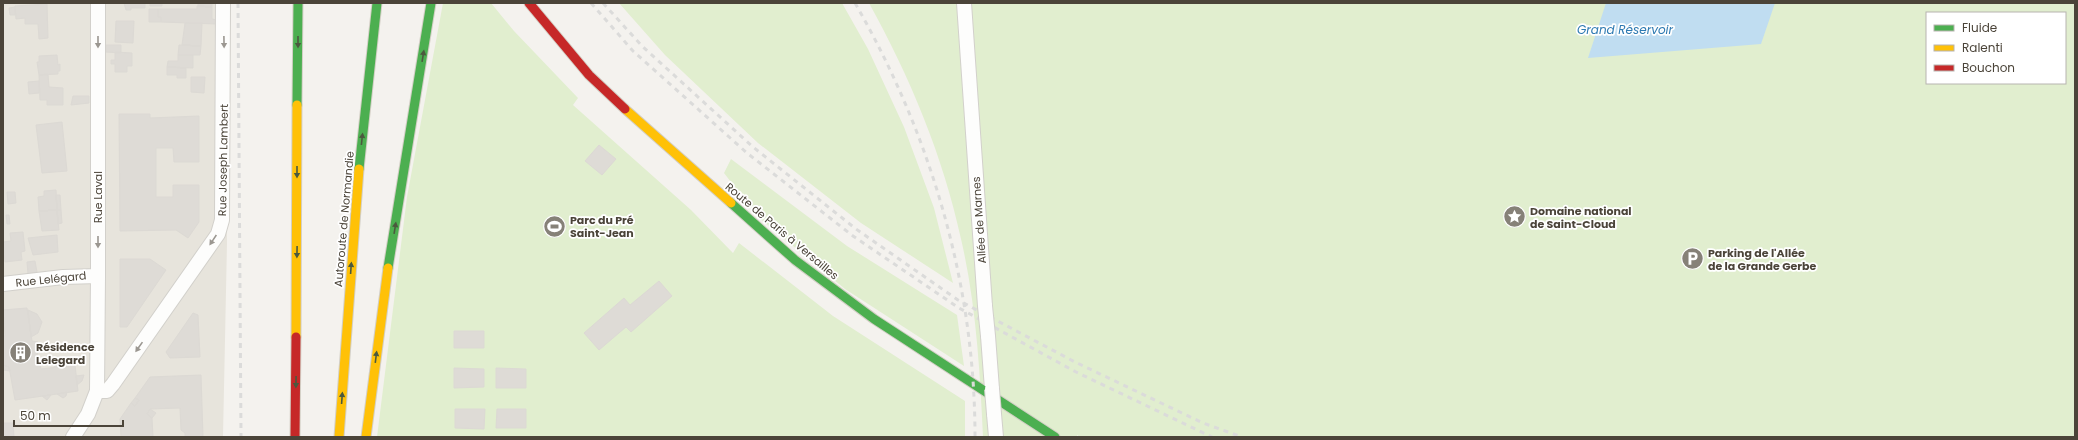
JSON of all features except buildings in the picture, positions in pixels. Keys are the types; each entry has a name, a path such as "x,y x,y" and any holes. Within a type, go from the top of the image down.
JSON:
{"main road":[{"path":"295,437 298,3"},
{"name":"Autoroute de Normandie","path":"339,437 357,188 377,3"},
{"path":"366,437 383,298 431,3"},
{"name":"Route de Paris à Versailles","path":"529,3 589,75 661,142 795,260 874,319 1055,437"}],"street":[{"name":"Rue Laval","path":"97,391 98,3"},
{"name":"Rue Joseph Lambert","path":"97,391 107,391 113,384 218,234 222,220 223,3"},
{"name":"Allée de Marnes","path":"964,3 985,306 996,437"},
{"name":"Rue Lelégard","path":"3,284 63,277 98,276"},
{"path":"72,437 88,414 97,391"}],"shaded area":[{"path":"3,3 226,3 227,243 223,437 3,437"}],"green space":[{"name":"Parc du Pré Saint-Jean","path":"443,3 491,3 514,31 578,98 573,105 691,210 733,253 739,243 833,316 965,401 965,437 377,437 407,197"},
{"path":"619,3 842,3 868,49 904,127 934,208 953,283 861,223 758,143 665,55"},
{"name":"Domaine national de Saint-Cloud","path":"869,3 2075,3 2075,437 1080,437 1077,435 1077,437 983,437 979,362 974,312 961,239 954,208 935,147 898,59"},
{"path":"731,159 847,246 957,315 964,366 845,289 757,216 724,173"}],"water":[{"name":"Grand Réservoir","path":"1606,3 1775,3 1761,44 1588,58"}],"railway":[{"path":"238,3 241,437"},
{"path":"591,3 633,51 747,153 853,236 959,308 1076,372 1212,437"},
{"path":"603,3 642,46 753,147 856,229 958,300 1075,362 1203,423 1242,437"},
{"path":"855,3 882,53 906,105 944,212 957,267 967,323 973,380 975,437"}],"traffic: fast":[{"path":"297,105 298,3"},
{"path":"359,169 377,3"},
{"path":"388,268 431,3"},
{"path":"731,203 795,260 874,319 1055,437"}],"traffic: slow":[{"path":"296,337 297,105"},
{"path":"625,109 731,203"},
{"path":"339,437 359,169"},
{"path":"366,437 388,268"}],"traffic: jam":[{"path":"529,3 589,75 625,109"},
{"path":"295,437 296,337"}],"place":[{"name":"Domaine national de Saint-Cloud","path":"1515,217"},
{"name":"Parc du Pré Saint-Jean","path":"555,226"},
{"name":"Parking de l'Allée de la Grande Gerbe","path":"1693,259"},
{"name":"Résidence Lelegard","path":"21,353"}]}
